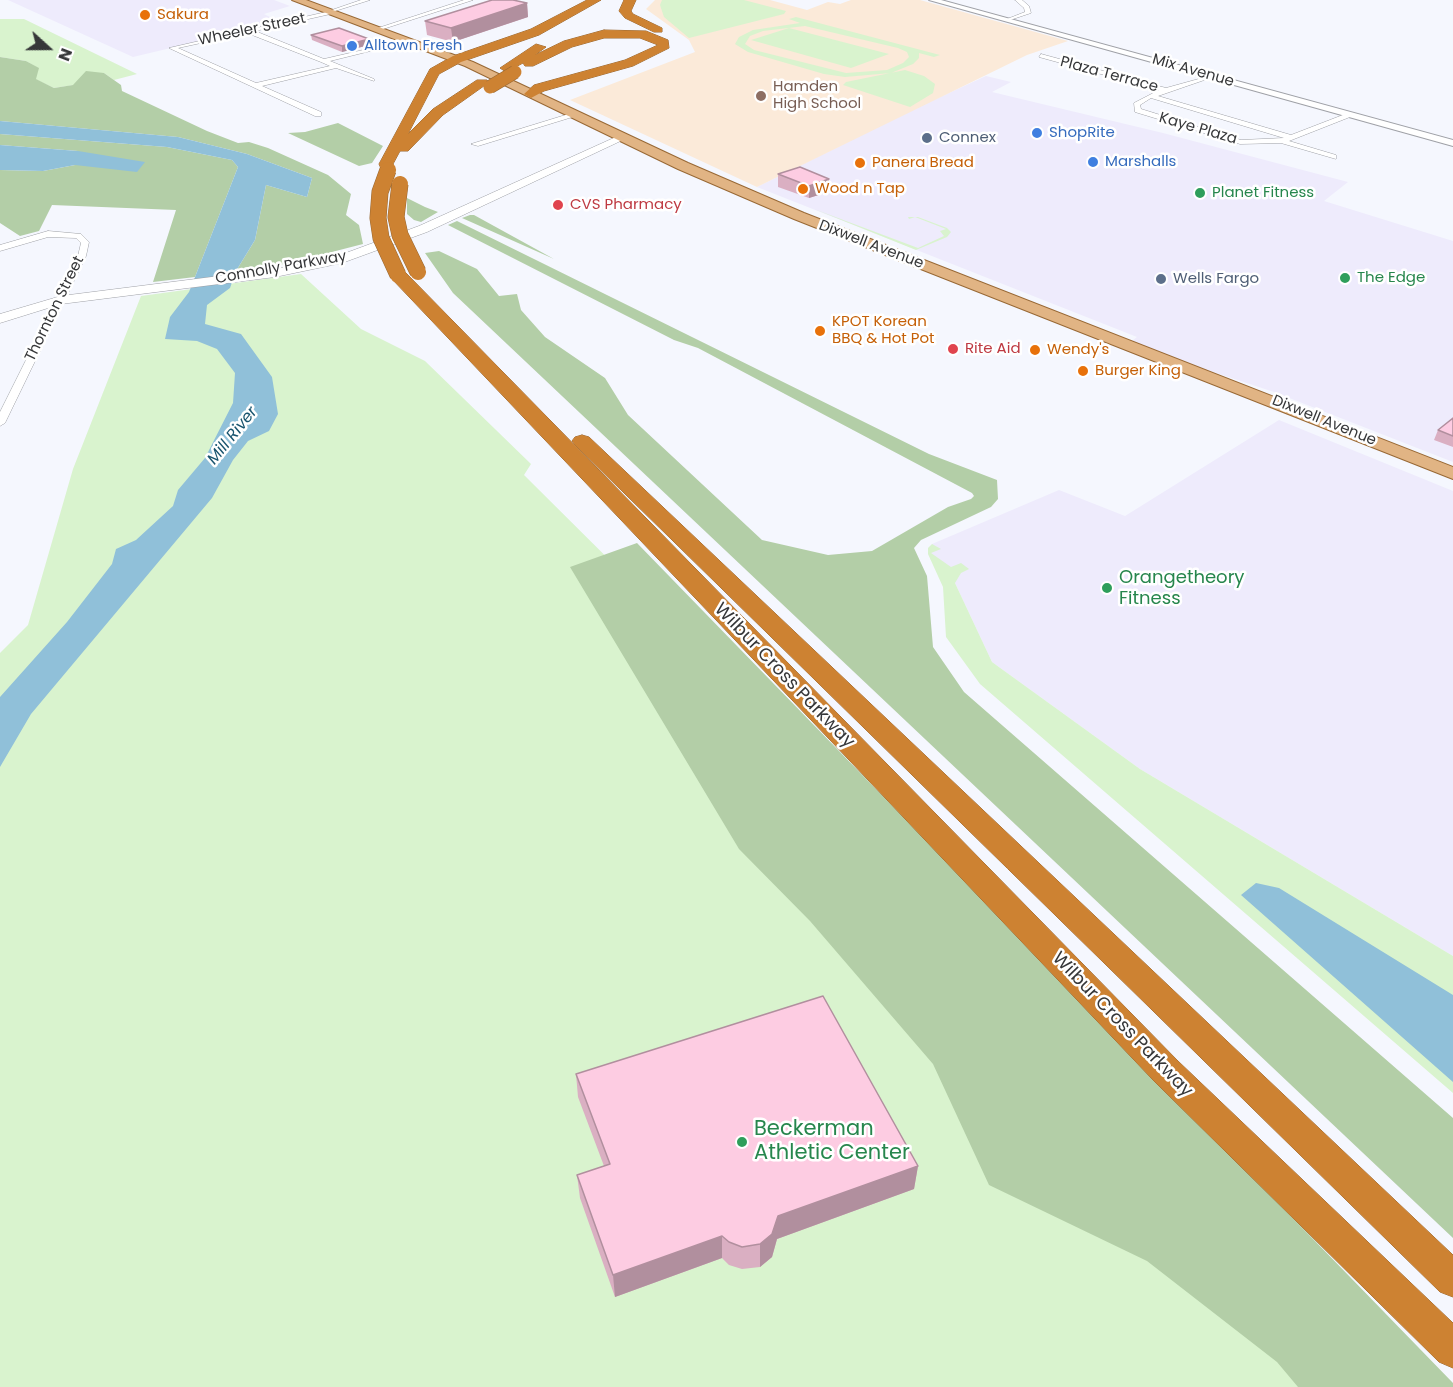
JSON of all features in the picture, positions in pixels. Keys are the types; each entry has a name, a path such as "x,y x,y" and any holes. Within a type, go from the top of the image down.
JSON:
{"highway":[{"path":"388,170 386,164 429,78 458,59 535,32 596,0"},
{"path":"531,94 562,90 630,68 670,51 676,46 675,40 629,16 625,11 630,0"},
{"name":"Wilbur Cross Parkway","path":"615,2 568,30 511,70 438,112 419,129 388,170 380,192 378,218 381,238 408,273 1157,1062 1453,1349"},
{"name":"Wilbur Cross Parkway","path":"511,70 529,63 591,23"},
{"path":"529,63 568,44 604,34 642,34 664,43 663,48 645,57 593,75 539,88 531,94"},
{"name":"Wilbur Cross Parkway","path":"486,85 441,123 406,167 398,192 396,216 408,254 408,273 1453,1280"}],"main road":[{"name":"Dixwell Avenue","path":"297,0 458,59 622,138 809,220 1453,473"},
{"name":"Connolly Parkway","path":"0,320 61,300 242,277 316,265 378,247 622,138"}],"street":[{"name":"Wheeler Street","path":"257,85 172,48 331,12 367,0"},
{"path":"378,29 470,0"},
{"name":"Mix Avenue","path":"933,0 1453,143"},
{"path":"1009,20 1028,13 1027,7 1018,0"},
{"path":"248,31 372,80"},
{"path":"323,61 409,40"},
{"name":"Plaza Terrace","path":"1041,56 1166,90 1211,76"},
{"path":"257,85 337,66"},
{"path":"257,85 318,114"},
{"name":"Kaye Plaza","path":"1166,90 1137,103 1138,110 1240,142 1282,141"},
{"name":"Kaye Plaza","path":"1151,96 1291,138"},
{"path":"475,144 575,115"},
{"path":"1282,141 1351,115"},
{"path":"1282,141 1333,157"},
{"name":"Thornton Street","path":"0,249 48,234 78,236 85,242 82,256 0,423"}],"shaded area":[{"path":"8,0 274,0 290,6 264,14 280,22 133,57"},
{"name":"Hamden High School","path":"655,0 770,0 807,10 828,2 840,4 851,0 920,0 1068,41 1027,55 757,187 570,100 695,52 689,40 646,9"},
{"path":"986,76 1011,82 992,92 1163,133 1348,182 1324,201 1453,241 1453,462 1274,392 1128,344 1137,337 757,187"},
{"path":"1279,420 1453,491 1453,956 1140,769 992,662 955,583 930,559 932,544 1059,490 1125,516"}],"green space":[{"path":"662,0 744,0 786,11 784,14 689,38 664,17 660,5"},
{"path":"796,17 940,55 934,57 919,53 919,58 913,64 891,73 845,77 824,74 748,52 735,44 739,37 753,30 800,23 789,19","holes":["805,26 907,52 909,57 903,63 887,70 846,73 754,50 745,44 750,36 763,31"]},
{"path":"0,19 24,19 137,74 114,80 104,73 74,85 54,88 35,79 38,68 26,61 0,57"},
{"path":"789,28 889,54 851,68 751,40"},
{"path":"0,57 26,61 39,68 36,79 54,88 73,85 86,71 104,73 121,85 122,91 207,131 238,143 249,142 268,148 328,175 351,194 346,215 359,225 363,244 285,264 236,271 255,240 266,185 307,197 312,178 247,154 178,137 0,121"},
{"path":"905,70 924,76 935,84 933,93 910,107 843,85 846,82"},
{"path":"338,123 383,146 372,163 359,166 288,133 305,132"},
{"path":"0,134 167,147 232,160 238,167 195,277 153,282 176,210 52,205 39,231 20,236 0,223 0,170 43,171 75,165 78,151 0,145"},
{"path":"407,198 438,212 421,222 414,220 407,214"},
{"path":"814,209 918,248 944,236 940,231 946,229 915,217 947,228 951,232 947,237 916,250"},
{"path":"474,215 554,259 462,218"},
{"path":"457,221 929,454 997,480 998,499 991,507 921,540 914,548 927,576 933,647 964,692 1453,1118 1453,1238 453,293 425,253 439,251 477,269 499,296 517,294 521,310 545,337 605,378 628,415 762,540 828,555 872,551 948,507 971,499 974,496 972,493 698,348 674,340 448,225"},
{"name":"Beckerman Athletic Center","path":"301,274 361,329 425,361 531,464 524,475 694,644 1317,1387 0,1387 0,653 28,625 73,469 141,296"},
{"path":"637,543 1453,1383 1453,1387 1298,1387 1277,1362 1147,1261 989,1185 933,1064 810,921 739,849 570,567"},
{"path":"932,544 941,549 931,553 951,567 961,563 969,569 961,573 955,583 992,662 1140,769 1453,956 1453,1093 980,684 946,637 943,587 928,554 928,548"}],"water":[{"name":"Mill River","path":"0,121 178,137 247,154 312,178 307,197 266,185 255,240 236,271 230,288 207,305 205,324 241,334 272,377 278,414 269,431 248,441 233,460 212,498 31,714 0,767 0,697 67,622 112,564 116,549 136,540 173,506 178,490 205,458 233,403 235,373 217,349 197,341 165,339 170,317 189,292 238,167 232,160 167,147 0,134"},
{"path":"0,145 78,151 145,162 137,172 75,165 43,171 0,170"},
{"path":"1256,883 1279,888 1453,995 1453,1082 1241,895"}],"building":[{"path":"492,0 527,3 451,28 425,21"},
{"path":"339,28 369,39 342,46 311,35"},
{"path":"800,167 829,179 809,186 778,174"},
{"path":"1453,418 1453,436 1438,430"},
{"name":"Beckerman Athletic Center","path":"823,996 918,1166 778,1216 772,1234 760,1244 742,1247 729,1242 722,1236 613,1275 577,1175 610,1164 576,1074"}],"place":[{"name":"Sakura","path":"145,15"},
{"name":"Alltown Fresh","path":"352,46"},
{"name":"Hamden High School","path":"761,96"},
{"name":"ShopRite","path":"1037,133"},
{"name":"Connex","path":"927,138"},
{"name":"Marshalls","path":"1093,162"},
{"name":"Panera Bread","path":"860,163"},
{"name":"Wood n Tap","path":"803,189"},
{"name":"Planet Fitness","path":"1200,193"},
{"name":"CVS Pharmacy","path":"558,205"},
{"name":"The Edge","path":"1345,278"},
{"name":"Wells Fargo","path":"1161,279"},
{"name":"KPOT Korean BBQ & Hot Pot","path":"820,331"},
{"name":"Rite Aid","path":"953,349"},
{"name":"Wendy's","path":"1035,350"},
{"name":"Burger King","path":"1083,371"},
{"name":"Orangetheory Fitness","path":"1107,588"},
{"name":"Beckerman Athletic Center","path":"742,1142"}]}
